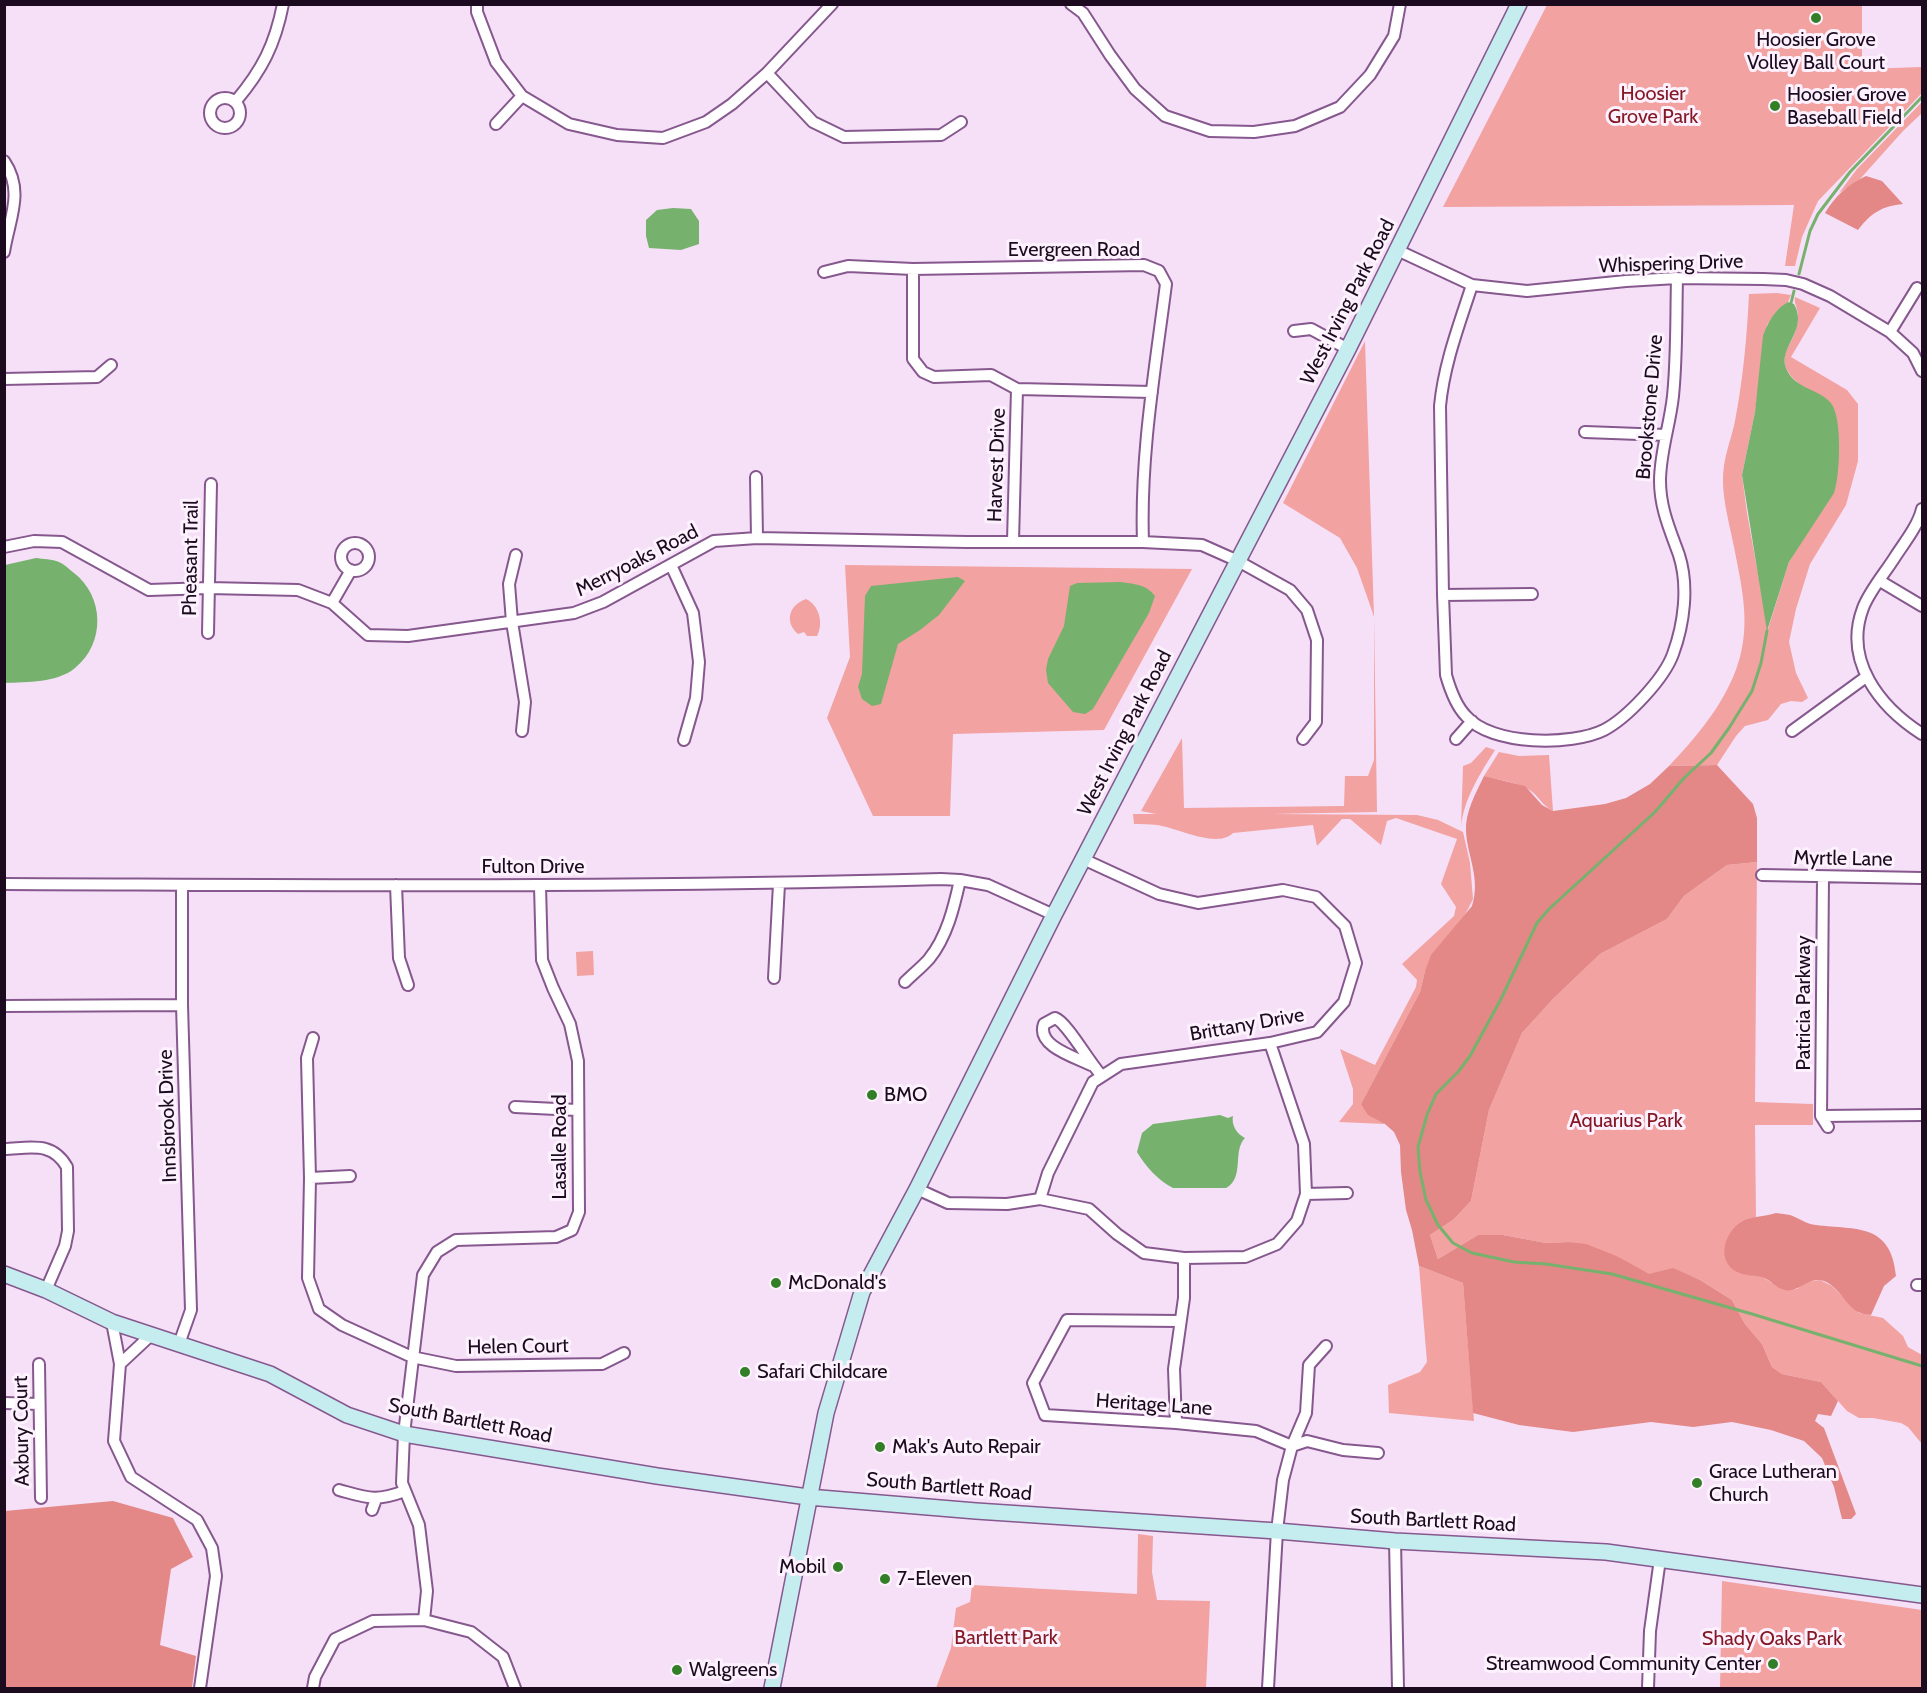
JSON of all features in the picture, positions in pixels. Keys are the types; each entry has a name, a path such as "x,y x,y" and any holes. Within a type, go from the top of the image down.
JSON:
{"main road":[{"name":"West Irving Park Road","path":"772,1689 825,1413 862,1292 1054,915 1348,349 1519,4"},
{"name":"South Bartlett Road","path":"4,1274 46,1290 112,1322 270,1374 347,1415 404,1434 657,1476 808,1497 976,1511 1277,1531 1395,1542 1606,1552 1923,1595"}],"street":[{"path":"236,102 254,80 271,49 277,34 283,4"},
{"path":"477,4 477,12 496,62 522,96 569,124 617,135 663,138 706,122 732,104 767,73 832,4"},
{"path":"1071,4 1083,13 1135,89 1165,116 1210,131 1254,132 1295,126 1340,107 1370,75 1394,36 1400,4"},
{"path":"767,73 813,122 844,137 941,135 962,122"},
{"path":"496,124 522,96"},
{"path":"4,161 9,168 14,186 15,204 4,252"},
{"name":"Whispering Drive","path":"1397,250 1472,285 1527,291 1677,278 1786,280 1803,284 1830,296 1890,332 1913,353 1923,371"},
{"name":"Evergreen Road","path":"824,272 848,266 913,269 1144,265 1158,271 1166,284 1141,503 1143,542"},
{"path":"913,269 913,359 923,372 934,377 991,375 1017,389 1152,392"},
{"name":"Brookstone Drive","path":"1472,285 1448,357 1440,406 1446,675 1450,688 1466,717 1472,721 1506,737 1548,740 1595,734 1618,720 1661,675 1672,656 1682,621 1684,604 1680,558 1666,522 1660,482 1675,375 1677,278"},
{"path":"1890,332 1917,288"},
{"path":"1294,331 1311,329 1348,349"},
{"path":"4,379 96,377 111,365"},
{"name":"Harvest Drive","path":"1013,542 1017,389"},
{"path":"1585,432 1666,435"},
{"path":"756,477 757,538"},
{"name":"Pheasant Trail","path":"208,633 211,484"},
{"path":"1923,509 1864,605 1857,636 1861,664 1866,677 1900,718 1923,734"},
{"name":"Merryoaks Road","path":"4,547 34,541 62,542 149,590 209,588 298,590 332,603 368,634 408,636 574,613 603,602 714,541 757,538 1143,542 1202,545 1238,561 1290,590 1307,610 1317,640 1316,722 1303,739"},
{"path":"516,555 508,584 525,702 522,730"},
{"path":"671,565 693,613 699,662 696,698 684,740"},
{"path":"332,603 351,570"},
{"path":"1880,581 1922,606"},
{"path":"1443,595 1532,594"},
{"path":"1792,731 1866,677"},
{"path":"1456,739 1472,721"},
{"name":"Brittany Drive","path":"1040,1199 1048,1173 1093,1082 1121,1064 1270,1043 1317,1032 1344,1002 1356,963 1348,932 1316,897 1283,890 1198,903 1158,894 1083,859"},
{"name":"Myrtle Lane","path":"1762,875 1923,878"},
{"name":"Patricia Parkway","path":"1821,1116 1823,877"},
{"path":"905,982 936,950 951,916 960,880"},
{"name":"Fulton Drive","path":"4,884 540,886 960,880 988,885 1054,915"},
{"path":"774,978 779,884"},
{"name":"Innsbrook Drive","path":"179,1344 191,1310 182,1005 182,885"},
{"path":"396,885 399,958 408,985"},
{"name":"Lasalle Road","path":"424,1620 427,1591 419,1525 402,1484 404,1434 423,1275 437,1252 456,1240 556,1237 572,1230 579,1212 578,1061 570,1024 543,960 540,886"},
{"path":"4,1006 182,1005"},
{"path":"1091,1065 1047,1043 1042,1031 1044,1024 1049,1020 1059,1019 1065,1024 1091,1065 1102,1076"},
{"name":"Helen Court","path":"313,1038 307,1058 310,1178 308,1278 319,1309 342,1325 412,1357 456,1366 602,1364 624,1353"},
{"path":"916,1189 948,1203 1007,1204 1040,1199 1089,1209 1117,1234 1144,1253 1184,1258 1245,1257 1277,1244 1297,1221 1306,1194 1304,1144 1270,1043"},
{"path":"515,1107 578,1110"},
{"path":"1821,1116 1923,1116"},
{"path":"1821,1116 1828,1127"},
{"path":"4,1149 45,1148 54,1151 67,1167 68,1231 65,1246 46,1290"},
{"path":"310,1178 351,1176"},
{"path":"1306,1194 1347,1193"},
{"path":"1176,1423 1174,1369 1184,1298 1184,1258"},
{"name":"Heritage Lane","path":"1180,1321 1067,1320 1033,1383 1045,1415 1176,1423 1256,1431 1292,1446"},
{"path":"112,1322 120,1364 114,1441 131,1477 197,1520 212,1548 216,1576 200,1689"},
{"path":"120,1364 151,1335"},
{"path":"1268,1689 1277,1531 1283,1480 1292,1446 1306,1413 1309,1365 1326,1346"},
{"name":"Axbury Court","path":"39,1364 41,1498"},
{"path":"4,1403 39,1404"},
{"path":"1292,1446 1307,1441 1343,1450 1378,1453"},
{"path":"344,1495 370,1499 386,1498 405,1491"},
{"path":"372,1510 376,1498"},
{"path":"1395,1542 1398,1689"},
{"path":"1648,1689 1650,1631 1660,1559"},
{"path":"313,1689 315,1677 335,1639 373,1621 424,1620 471,1632 503,1657 515,1689"}],"green space":[{"name":"Hoosier Grove Park","path":"1547,5 1862,5 1862,69 1922,67 1922,93 1818,201 1802,237 1795,266 1785,266 1794,205 1443,207"},
{"path":"1922,102 1922,113 1860,179 1839,193 1857,169"},
{"path":"1749,294 1791,295 1788,302 1777,311 1767,325 1755,412 1742,475 1768,629 1789,562 1803,539 1822,397 1796,381 1786,369 1784,362 1798,322 1795,297 1820,308 1791,357 1847,390 1858,404 1858,461 1846,505 1810,564 1796,609 1789,642 1796,673 1808,698 1802,702 1791,701 1781,704 1768,720 1745,726 1717,765 1669,766 1715,710 1725,694 1739,660 1743,642 1744,606 1724,496 1724,466 1740,389"},
{"path":"1365,341 1374,617 1357,568 1340,538 1283,503"},
{"path":"845,565 1192,569 1104,730 953,734 950,816 873,816 827,718 850,657"},
{"path":"806,599 814,605 819,615 820,626 817,636 807,636 804,632 798,634 791,624 792,610"},
{"path":"1374,617 1377,812 1270,814 1417,815 1438,820 1463,832 1470,863 1473,899 1466,913 1425,971 1420,992 1361,1104 1385,1124 1339,1122 1353,1104 1353,1089 1340,1049 1375,1065 1416,987 1417,980 1402,964 1454,916 1456,907 1441,884 1457,839 1396,818 1387,821 1381,845 1350,819 1342,819 1317,846 1313,825 1233,833 1217,839 1157,825 1134,824 1133,814 1156,814 1141,811 1182,738 1184,808 1344,806 1345,776 1368,776 1374,760"},
{"path":"1486,747 1495,750 1469,796 1461,827 1463,766 1471,763"},
{"path":"1499,752 1519,756 1549,755 1553,811 1526,788 1484,776"},
{"name":"Aquarius Park","path":"1757,862 1755,1102 1813,1104 1813,1125 1755,1125 1756,1217 1741,1222 1737,1272 1762,1277 1784,1290 1797,1289 1807,1282 1820,1280 1832,1286 1859,1313 1883,1318 1903,1336 1908,1347 1922,1355 1922,1444 1908,1427 1901,1423 1859,1418 1847,1411 1821,1382 1782,1374 1772,1367 1762,1344 1745,1324 1732,1300 1700,1280 1673,1269 1649,1275 1619,1257 1568,1242 1546,1243 1503,1235 1478,1235 1438,1259 1430,1235 1453,1220 1471,1201 1489,1110 1522,1033 1553,999 1600,954 1667,919 1684,896 1727,865"},
{"path":"593,951 594,975 577,976 576,952"},
{"path":"1419,1266 1463,1283 1474,1421 1389,1413 1388,1385 1420,1372 1427,1362"},
{"name":"Bartlett Park","path":"1138,1534 1153,1536 1152,1572 1157,1600 1210,1601 1206,1688 936,1688 951,1648 956,1608 970,1602 972,1585 1137,1594"},
{"name":"Shady Oaks Park","path":"1722,1581 1922,1610 1922,1688 1720,1688"}],"shaded area":[{"path":"1866,176 1882,181 1903,204 1878,211 1858,230 1825,213 1843,191"},
{"path":"691,209 699,221 699,244 681,250 649,248 646,220 657,210"},
{"path":"1788,302 1794,304 1798,321 1787,351 1785,365 1793,379 1825,397 1834,409 1839,432 1839,460 1834,493 1789,562 1767,631 1742,475 1755,412 1763,336 1772,316"},
{"path":"36,558 61,563 84,583 96,607 96,633 85,658 68,673 42,681 5,683 5,565"},
{"path":"958,577 965,581 939,615 898,644 881,704 872,706 862,699 858,687 862,674 865,596 871,586"},
{"path":"1120,582 1139,585 1148,589 1155,596 1149,613 1093,709 1085,714 1073,712 1048,683 1046,670 1048,659 1064,626 1070,586 1077,583"},
{"path":"1717,765 1753,804 1757,818 1757,862 1727,865 1684,896 1667,919 1600,954 1553,999 1522,1033 1489,1110 1471,1201 1453,1220 1430,1235 1438,1259 1478,1235 1503,1235 1546,1243 1586,1244 1619,1257 1649,1274 1673,1268 1700,1280 1732,1300 1745,1324 1762,1344 1772,1367 1782,1374 1821,1382 1838,1401 1831,1416 1818,1414 1815,1421 1824,1428 1856,1514 1851,1519 1842,1519 1834,1487 1822,1458 1804,1441 1771,1430 1732,1422 1693,1427 1651,1422 1573,1432 1519,1425 1473,1413 1463,1283 1419,1266 1406,1210 1400,1145 1394,1132 1368,1115 1361,1104 1420,992 1431,955 1472,906 1475,886 1466,824 1484,776 1525,786 1542,805 1553,811 1605,804 1626,798 1650,784 1669,766"},
{"path":"1220,1115 1228,1118 1233,1116 1235,1129 1245,1138 1239,1150 1235,1178 1226,1188 1173,1188 1153,1173 1137,1152 1142,1133 1153,1124"},
{"path":"1776,1213 1790,1215 1812,1224 1870,1232 1887,1246 1893,1259 1896,1276 1884,1286 1871,1315 1858,1312 1836,1289 1825,1282 1814,1280 1794,1290 1784,1290 1764,1278 1740,1273 1730,1267 1726,1261 1725,1247 1735,1227 1749,1219"},
{"path":"113,1501 173,1518 193,1557 171,1569 160,1645 196,1656 192,1688 5,1688 5,1511"}],"waterway":[{"path":"1799,274 1810,231 1818,214 1850,172 1922,97"},
{"path":"1791,303 1794,291"},
{"path":"1767,631 1761,663 1752,691 1711,753 1684,778 1655,812 1549,909 1537,923 1501,999 1470,1056 1436,1094 1418,1147 1420,1172 1426,1200 1438,1225 1453,1243 1472,1253 1514,1262 1546,1264 1612,1274 1922,1366"}],"place":[{"name":"Hoosier Grove Volley Ball Court","path":"1816,18"},
{"name":"Hoosier Grove Baseball Field","path":"1775,106"},
{"name":"BMO","path":"872,1095"},
{"name":"McDonald's","path":"776,1283"},
{"name":"Safari Childcare","path":"745,1372"},
{"name":"Mak's Auto Repair","path":"880,1447"},
{"name":"Grace Lutheran Church","path":"1697,1483"},
{"name":"Mobil","path":"838,1567"},
{"name":"7-Eleven","path":"885,1579"},
{"name":"Streamwood Community Center","path":"1773,1664"},
{"name":"Walgreens","path":"677,1670"}]}
